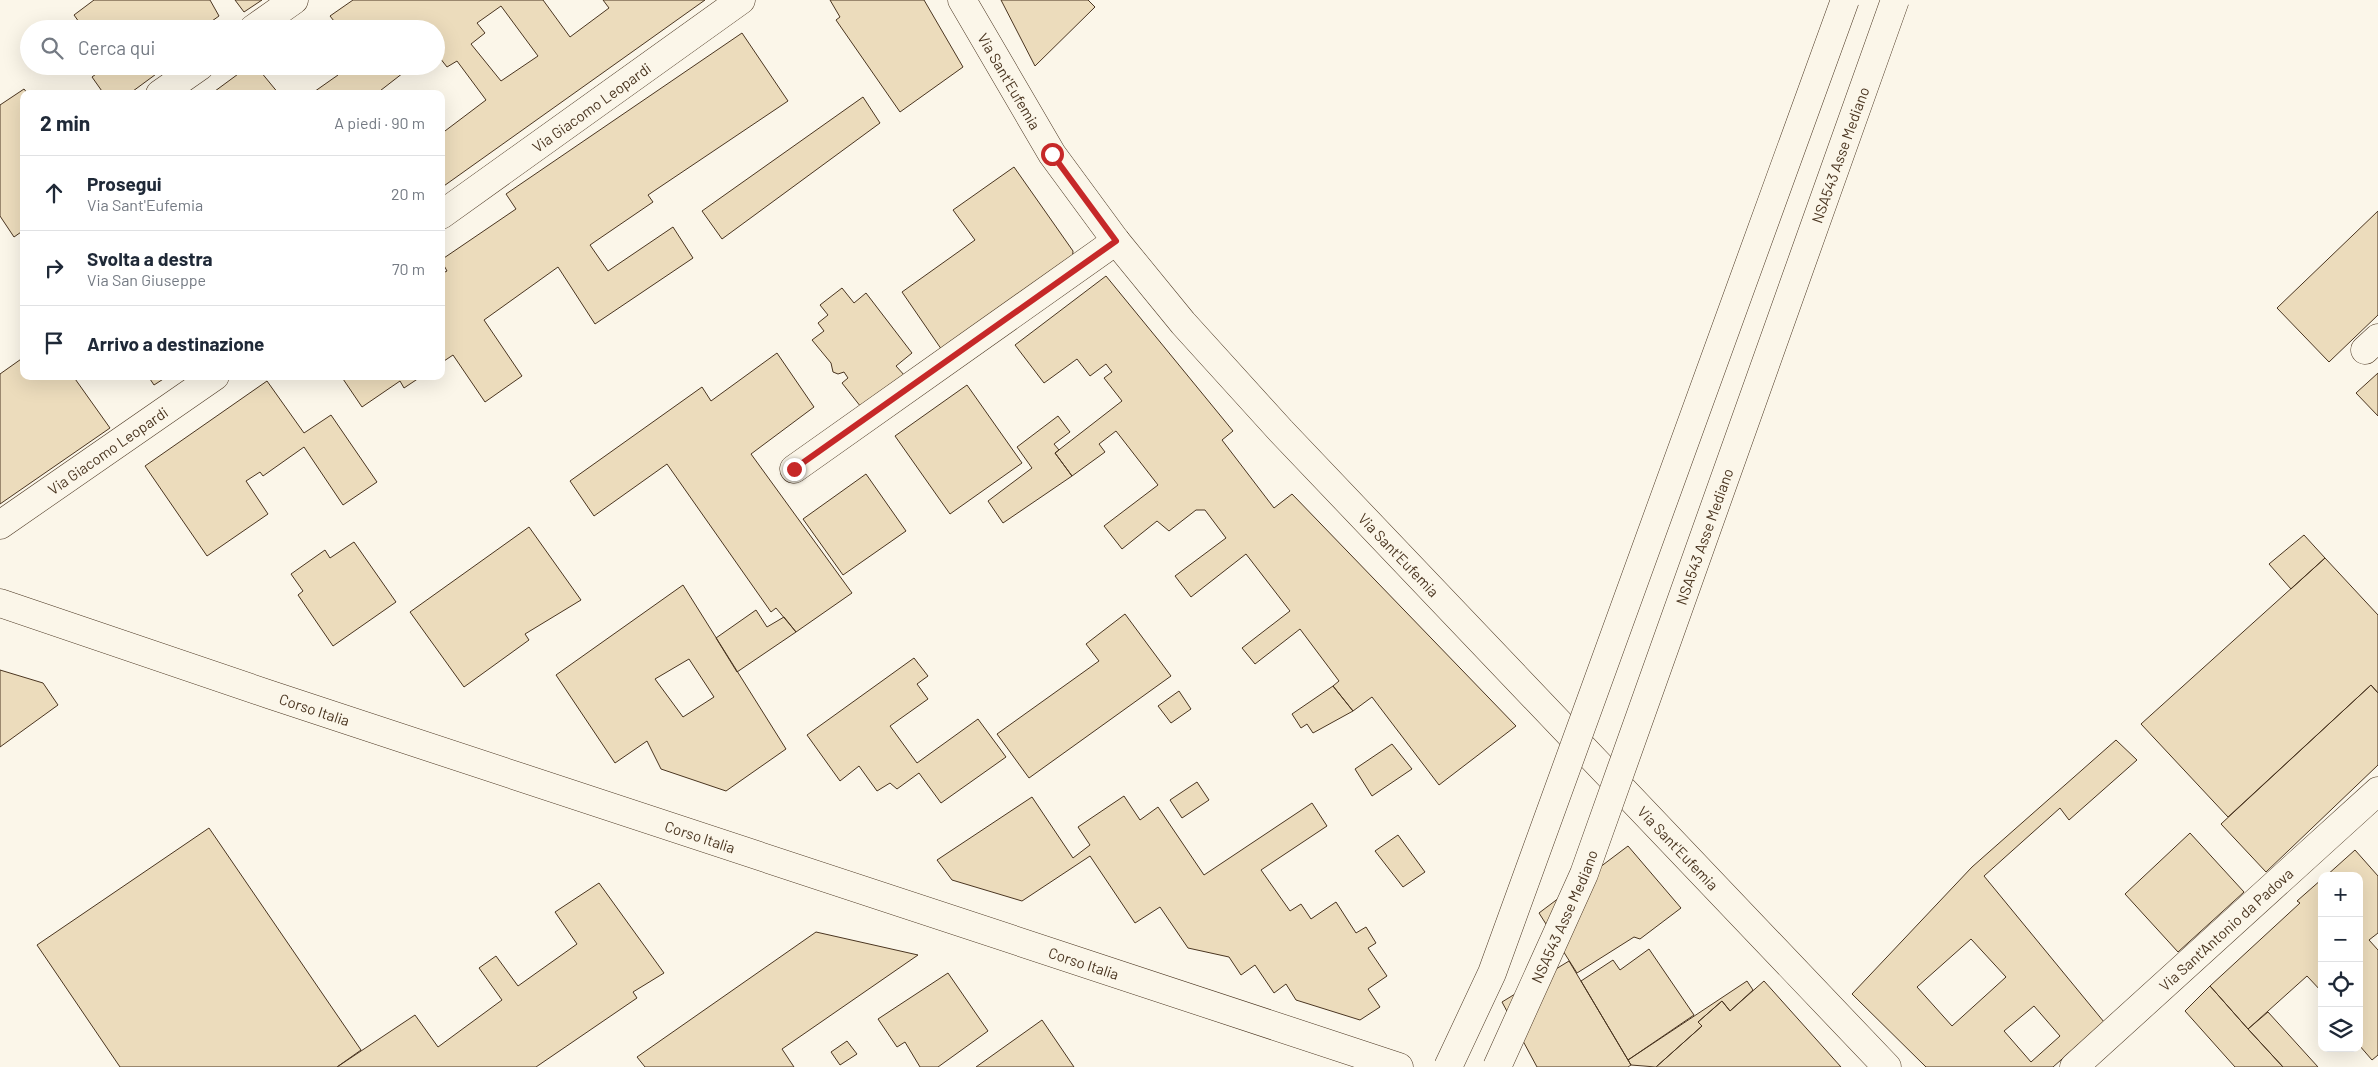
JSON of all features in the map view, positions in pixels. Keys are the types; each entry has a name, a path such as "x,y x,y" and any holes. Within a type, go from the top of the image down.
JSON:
{"main road":[{"path":"266,20 294,0"},
{"name":"Via Giacomo Leopardi","path":"445,212 741,0"},
{"name":"Via Sant'Eufemia","path":"962,0 1052,154 1116,241 1183,323 1281,431 1887,1067"},
{"path":"1448,1067 1492,973 1845,0"},
{"name":"NSA543 Asse Mediano","path":"1497,1067 1584,874 1895,0"},
{"path":"166,90 187,75"},
{"path":"794,469 1116,241"},
{"name":"Via Giacomo Leopardi","path":"0,525 209,380"},
{"name":"Corso Italia","path":"0,603 281,698 1400,1067"},
{"name":"Via Sant'Antonio da Padova","path":"2074,1067 2378,791"}],"building":[{"path":"94,0 210,0 219,16 213,20 78,20 74,15"},
{"path":"235,0 262,0 244,12"},
{"path":"353,0 543,0 570,37 609,8 603,0 705,0 445,185 445,131 486,100 457,61 447,67 445,64 445,20 333,20 330,16","holes":["501,6 538,56 501,81 471,44 485,33 477,23"]},
{"path":"830,0 924,0 963,67 900,112 836,20 840,17"},
{"path":"1001,0 1088,0 1095,7 1035,66"},
{"path":"742,33 788,101 648,195 653,202 590,245 608,271 673,227 693,258 595,324 558,267 484,320 522,376 485,402 453,355 445,360 445,272 447,271 445,257 516,209 506,194"},
{"path":"95,75 155,75 134,90 101,90 92,77"},
{"path":"237,75 263,75 276,90 216,90"},
{"path":"338,75 400,75 381,90 317,90"},
{"path":"20,92 20,233 14,237 0,216 0,105"},
{"path":"863,97 880,123 722,239 702,211"},
{"path":"1014,167 1073,251 1072,263 944,353 902,292 975,240 953,210"},
{"path":"2378,211 2378,315 2329,362 2277,308"},
{"path":"1106,276 1233,431 1222,440 1274,508 1292,494 1516,726 1439,785 1372,697 1353,711 1333,686 1339,681 1300,629 1255,664 1242,648 1290,611 1246,554 1191,597 1175,576 1226,538 1205,510 1196,510 1169,531 1157,521 1122,549 1104,526 1158,485 1116,431 1099,444 1105,452 1072,476 1055,453 1122,401 1104,378 1112,372 1106,364 1090,376 1077,359 1044,383 1015,345"},
{"path":"842,288 854,303 866,293 912,353 896,366 905,376 861,407 842,383 848,378 844,372 838,374 833,372 831,363 812,340 824,331 818,323 828,315 820,305"},
{"path":"777,353 814,407 751,454 852,593 796,632 776,608 771,612 667,464 594,516 570,481 702,387 711,401"},
{"path":"20,360 20,380 76,380 110,428 0,504 0,374"},
{"path":"2378,373 2378,416 2356,393"},
{"path":"151,380 162,380 154,385"},
{"path":"344,380 416,380 404,388 400,381 362,407"},
{"path":"267,381 304,433 331,415 377,482 343,505 304,447 263,476 260,472 246,481 268,514 207,556 145,466"},
{"path":"967,385 1022,463 950,514 895,436"},
{"path":"1058,416 1070,432 1054,444 1059,450 1055,453 1072,476 1003,523 988,501 1032,468 1017,447"},
{"path":"866,474 906,531 843,575 803,519"},
{"path":"529,527 581,600 525,634 529,640 464,687 410,612"},
{"path":"2304,535 2325,558 2291,589 2269,564"},
{"path":"354,542 396,602 333,646 298,595 303,591 291,574 325,550 330,558"},
{"path":"2325,558 2378,615 2378,693 2371,685 2228,817 2141,724"},
{"path":"683,585 786,749 726,791 661,769 647,741 615,763 556,675","holes":["689,659 714,697 683,717 655,679"]},
{"path":"756,610 767,627 784,617 796,632 737,672 716,638"},
{"path":"1125,614 1171,676 1029,778 997,734 1099,661 1086,644"},
{"path":"914,658 928,676 917,684 928,699 890,726 917,763 978,719 1006,757 941,803 919,773 897,789 890,783 877,791 859,766 840,781 807,735"},
{"path":"0,670 43,683 58,705 0,747"},
{"path":"2371,685 2378,693 2378,765 2266,872 2221,824"},
{"path":"1333,686 1353,711 1313,733 1307,724 1301,728 1292,714"},
{"path":"1179,691 1191,709 1171,723 1158,706"},
{"path":"2116,740 2137,760 2069,820 2060,808 1984,876 2104,1022 2053,1067 1926,1067 1852,994 1972,867","holes":["1971,939 2006,977 1952,1026 1917,987","2034,1006 2060,1036 2031,1062 2004,1031"]},
{"path":"1392,744 1412,769 1372,796 1355,769"},
{"path":"1197,782 1209,800 1182,818 1170,800"},
{"path":"1124,796 1140,820 1158,807 1204,875 1312,803 1327,826 1261,870 1290,911 1301,904 1311,919 1336,902 1356,933 1366,927 1376,943 1368,948 1387,976 1368,989 1380,1007 1360,1020 1296,1000 1286,984 1274,993 1255,965 1241,975 1229,957 1188,948 1160,907 1135,923 1090,856 1022,901 952,880 937,860 1032,797 1073,858 1090,845 1078,827"},
{"path":"209,828 361,1050 337,1067 120,1067 37,945"},
{"path":"2190,833 2244,892 2178,952 2125,894"},
{"path":"1398,835 1425,872 1403,887 1375,851"},
{"path":"1628,846 1681,908 1640,939 1634,937 1577,973 1539,913"},
{"path":"2355,850 2378,876 2378,933 2369,940 2378,950 2378,1055 2372,1060 2363,1050 2363,872 2330,872"},
{"path":"599,883 664,973 633,992 637,998 536,1067 337,1067 415,1015 438,1047 502,1000 479,968 496,956 518,986 577,944 555,912"},
{"path":"2318,883 2318,988 2307,976 2248,1029 2210,986 2300,903 2297,901"},
{"path":"816,932 918,955 782,1049 794,1067 645,1067 637,1057"},
{"path":"1649,949 1694,1015 1628,1060 1581,981 1613,960 1620,970"},
{"path":"1569,961 1631,1065 1628,1067 1537,1067 1502,1002"},
{"path":"948,973 988,1031 938,1067 920,1067 905,1042 897,1047 878,1019"},
{"path":"1747,981 1753,990 1730,1011 1722,1001 1698,1022 1702,1026 1656,1067 1631,1065 1628,1060"},
{"path":"1764,981 1841,1067 1656,1067 1702,1026 1698,1022 1722,1001 1730,1011"},
{"path":"2210,986 2283,1067 2235,1067 2185,1011"},
{"path":"2268,1012 2318,1067 2283,1067 2248,1029"},
{"path":"1042,1020 1074,1067 976,1067"},
{"path":"847,1041 857,1054 840,1065 831,1052"}],"route":[{"path":"794,469 1116,241 1052,154"}]}
